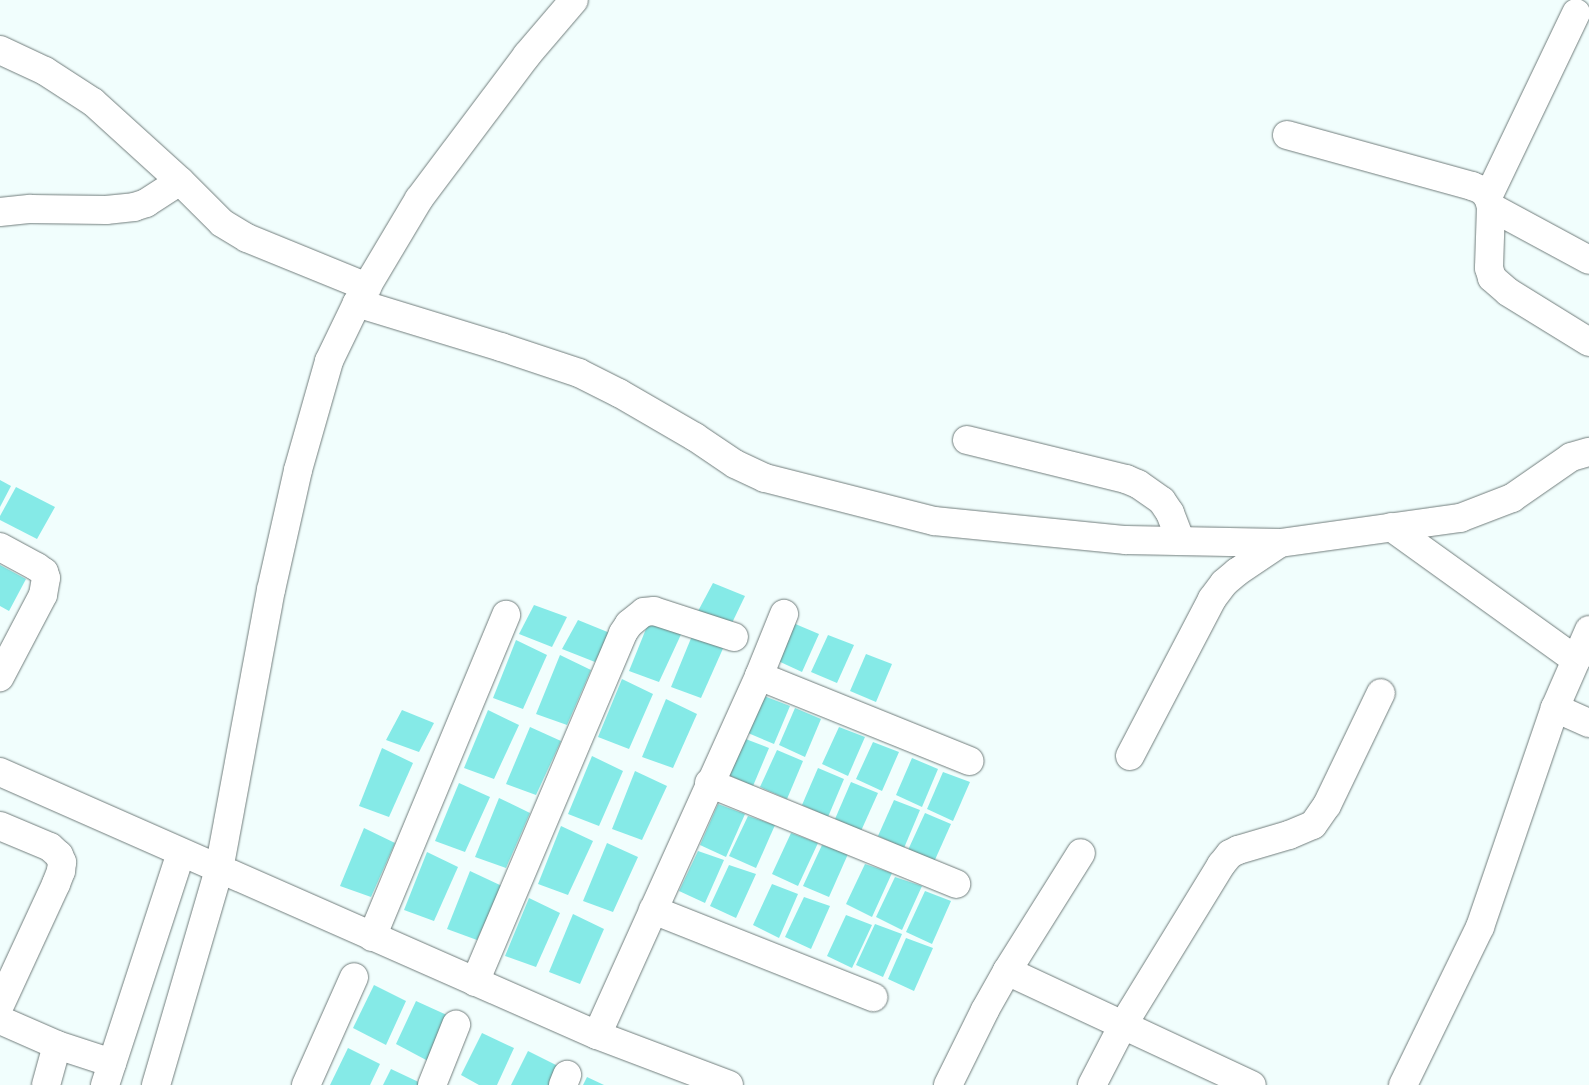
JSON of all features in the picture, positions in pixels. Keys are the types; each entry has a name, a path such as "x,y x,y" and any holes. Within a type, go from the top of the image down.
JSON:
{"street":[{"path":"156,1085 219,870 271,590 298,470 329,361 362,295 419,199 527,55 574,0"},
{"path":"1576,13 1489,202 1489,268 1492,278 1508,292 1589,342"},
{"path":"0,50 44,71 93,102 180,181 222,223 247,238 362,295 502,347 579,373 619,393 687,432 735,464 765,478 793,486 934,521 1126,540 1280,543 1460,518 1512,498 1572,457 1589,452"},
{"path":"1287,135 1472,186 1489,202 1589,260"},
{"path":"0,212 30,209 106,210 134,207 146,204 180,181"},
{"path":"967,440 1126,479 1138,484 1162,501 1170,513 1181,541"},
{"path":"1392,527 1576,660"},
{"path":"1130,756 1212,599 1224,583 1237,572 1280,543"},
{"path":"0,547 37,567 44,572 46,578 43,595 0,677"},
{"path":"475,982 623,633 629,624 644,612 654,611 734,637"},
{"path":"597,1035 709,783 759,676 784,614"},
{"path":"372,937 506,615"},
{"path":"1403,1085 1480,927 1556,708 1589,630"},
{"path":"759,676 969,761"},
{"path":"1092,1085 1123,1025 1221,865 1230,854 1238,850 1304,830 1320,817 1381,693"},
{"path":"1556,708 1589,723"},
{"path":"0,772 180,853 597,1035 729,1085"},
{"path":"709,783 956,884"},
{"path":"0,826 50,847 59,855 62,862 62,871 0,1005"},
{"path":"0,1020 57,1045 108,1074 180,853"},
{"path":"948,1085 1007,971 1081,853"},
{"path":"653,910 874,997"},
{"path":"1007,971 1123,1025 1238,1082"},
{"path":"306,1085 354,977"},
{"path":"432,1085 456,1025"},
{"path":"46,1085 57,1045"}],"building":[{"path":"0,480 11,486 0,507"},
{"path":"16,487 55,507 37,539 0,520 0,516"},
{"path":"0,565 26,579 9,611 0,606"},
{"path":"713,583 745,596 731,625 697,613"},
{"path":"534,605 567,617 552,647 519,634"},
{"path":"652,614 684,628 659,682 629,671"},
{"path":"578,620 610,633 595,662 562,649"},
{"path":"793,623 819,634 802,672 776,660"},
{"path":"694,631 725,644 701,698 671,687"},
{"path":"828,635 854,645 837,683 811,672"},
{"path":"516,640 547,655 523,709 493,698"},
{"path":"866,654 892,664 876,702 850,691"},
{"path":"560,655 591,670 567,725 536,714"},
{"path":"622,679 653,694 629,749 598,737"},
{"path":"764,696 790,706 774,744 748,733"},
{"path":"666,699 697,714 673,768 642,757"},
{"path":"795,708 821,719 805,757 779,745"},
{"path":"402,710 434,723 419,752 386,740"},
{"path":"488,710 519,725 494,779 464,768"},
{"path":"530,727 561,741 536,795 506,784"},
{"path":"839,727 865,737 848,776 822,764"},
{"path":"743,738 769,748 753,786 726,774"},
{"path":"873,742 899,752 882,791 856,779"},
{"path":"382,748 413,763 389,817 359,806"},
{"path":"777,750 803,761 787,799 760,787"},
{"path":"592,756 623,771 599,826 568,814"},
{"path":"912,758 938,769 922,807 896,795"},
{"path":"818,768 844,779 828,817 802,805"},
{"path":"635,771 667,786 642,840 612,829"},
{"path":"943,772 970,782 953,821 927,809"},
{"path":"851,782 878,793 861,831 835,819"},
{"path":"459,783 490,797 465,852 435,841"},
{"path":"499,798 530,813 506,868 475,857"},
{"path":"894,800 920,810 904,848 878,836"},
{"path":"718,804 745,814 726,857 700,845"},
{"path":"925,813 951,824 934,862 908,850"},
{"path":"748,816 775,825 756,868 729,856"},
{"path":"561,826 593,841 568,895 538,884"},
{"path":"364,828 395,843 371,897 340,886"},
{"path":"791,833 818,843 798,886 772,874"},
{"path":"607,843 638,857 613,912 583,901"},
{"path":"822,845 848,854 829,897 803,886"},
{"path":"698,851 724,860 705,903 679,891"},
{"path":"427,852 458,867 434,921 404,910"},
{"path":"865,864 892,873 872,917 846,904"},
{"path":"729,865 756,874 736,918 710,906"},
{"path":"470,871 502,886 477,940 447,929"},
{"path":"895,877 922,886 902,930 876,917"},
{"path":"772,884 798,894 779,938 753,925"},
{"path":"925,891 951,901 932,944 906,932"},
{"path":"804,897 830,906 811,949 785,937"},
{"path":"529,898 560,913 536,967 505,956"},
{"path":"573,914 604,929 580,984 549,972"},
{"path":"846,915 872,925 852,968 827,956"},
{"path":"875,924 902,934 883,977 856,965"},
{"path":"906,938 933,948 914,991 888,979"},
{"path":"374,985 406,1001 386,1045 353,1028"},
{"path":"416,1001 449,1016 428,1061 396,1044"},
{"path":"482,1033 514,1048 497,1085 479,1085 461,1075"},
{"path":"348,1048 380,1064 370,1085 330,1085"},
{"path":"528,1051 560,1067 551,1085 511,1085"},
{"path":"391,1069 425,1085 383,1085"},
{"path":"587,1077 604,1085 583,1085"}]}
